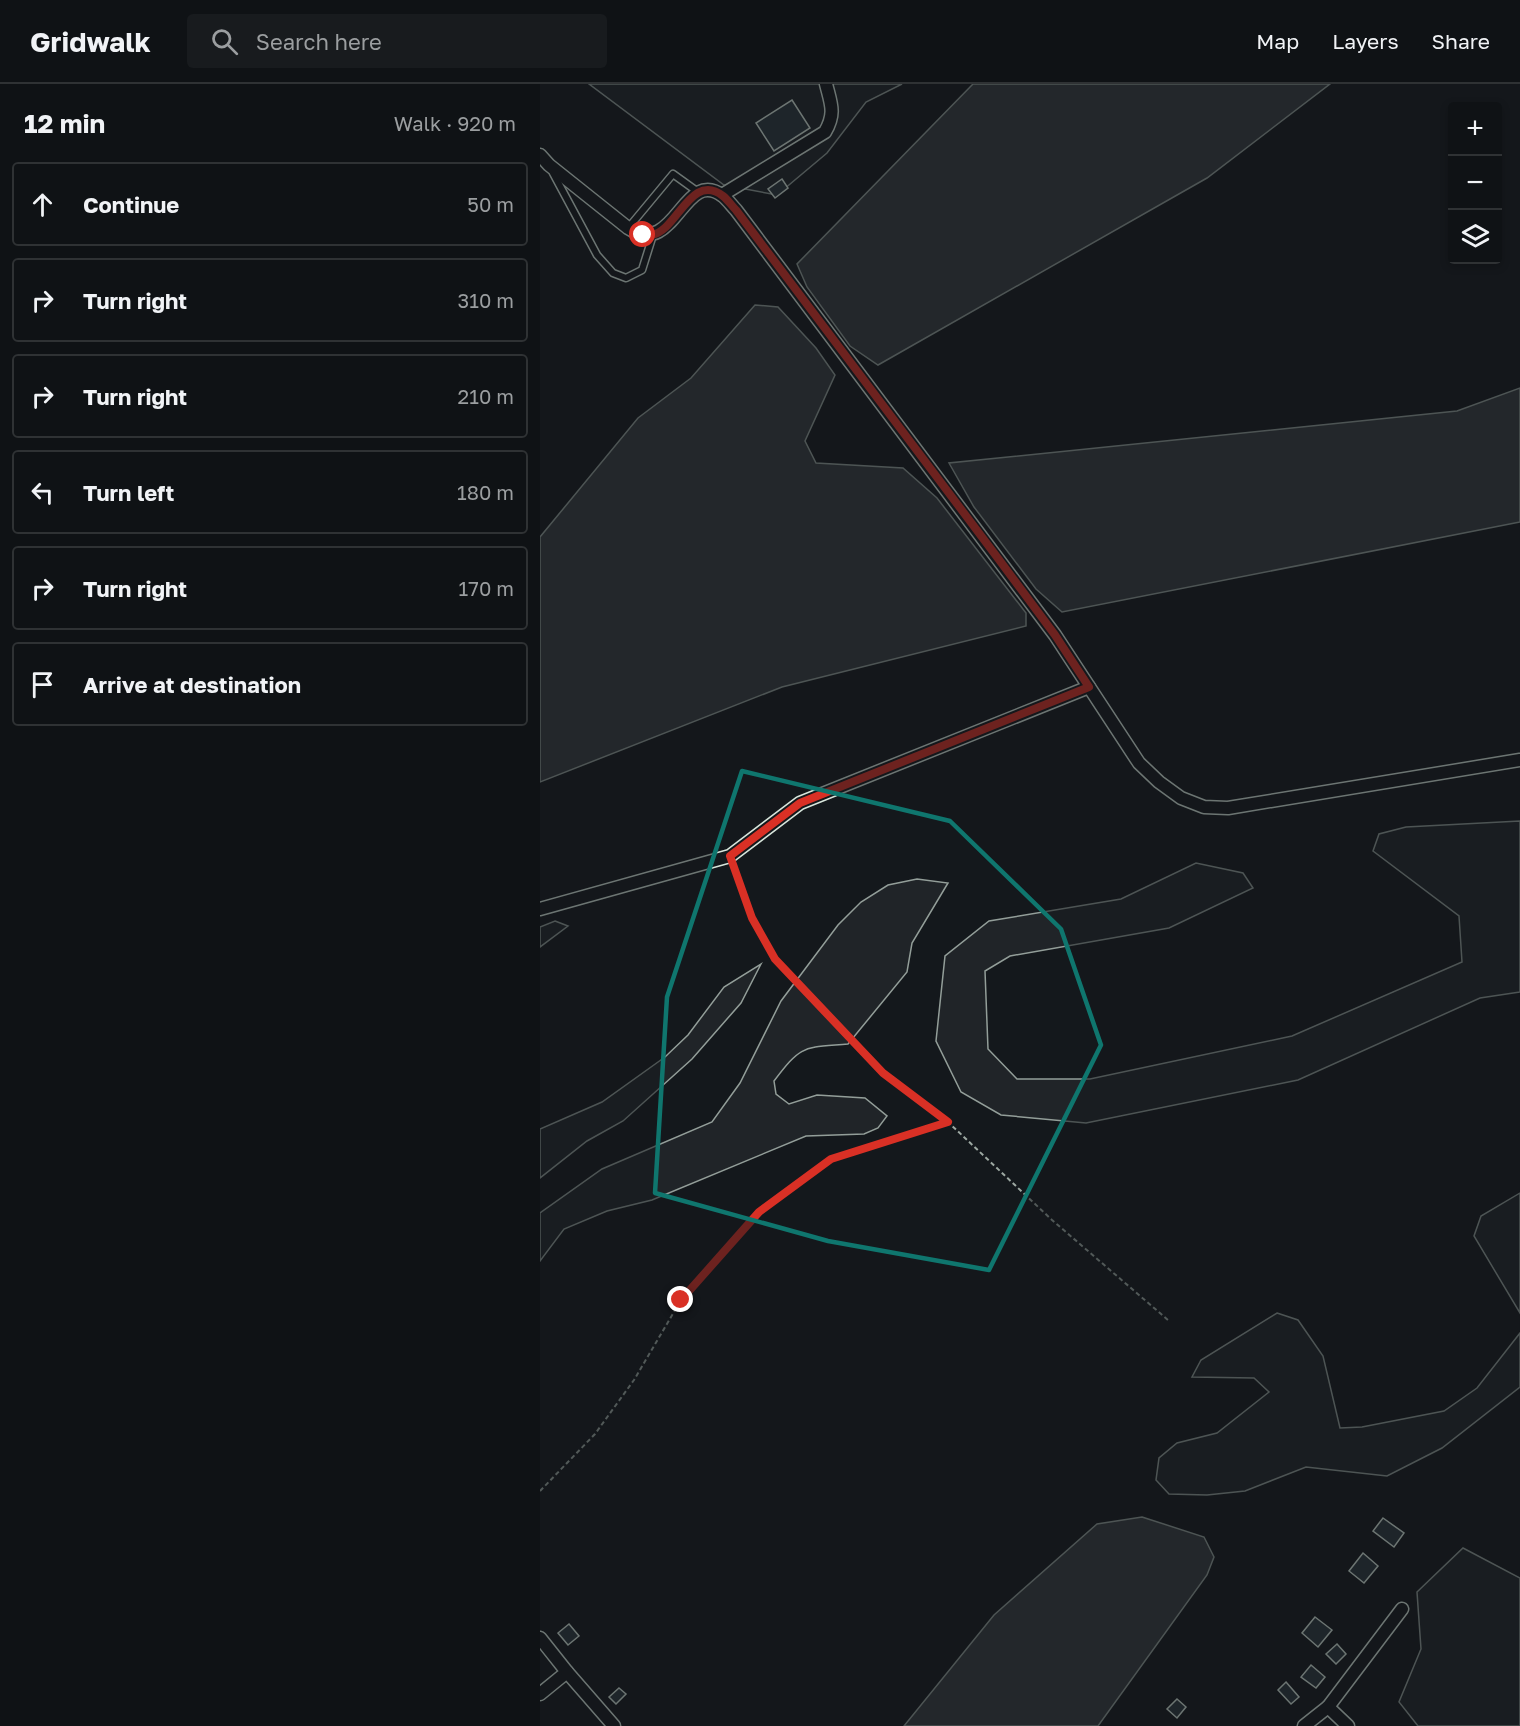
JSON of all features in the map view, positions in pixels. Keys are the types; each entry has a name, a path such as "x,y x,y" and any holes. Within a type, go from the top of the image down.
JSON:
{"street":[{"path":"722,195 825,132 833,111 826,84"},
{"path":"540,155 549,165 628,228 643,235 653,235 662,230 698,192 708,190 722,195 736,210 1055,635 1139,763 1181,798 1204,807 1228,808 1520,760"},
{"path":"540,909 730,856 800,803 1089,687"},
{"path":"1304,1726 1328,1707 1402,1609"},
{"path":"540,1638 614,1726"},
{"path":"540,1694 567,1672"},
{"path":"1328,1707 1348,1726"}],"lane":[{"path":"549,165 597,255 613,273 626,278 642,270 653,235"},
{"path":"628,228 670,176 677,175 698,192"}],"path":[{"path":"730,856 752,918 775,959 883,1073 948,1122 1052,1220 1168,1320"},
{"path":"540,1491 595,1434 634,1380 681,1300 759,1212 831,1159 948,1122"}],"highlighted area":[{"path":"742,771 950,821 1061,929 1101,1045 989,1270 828,1241 655,1193 667,997"}],"shaded area":[{"path":"589,84 902,84 866,102 827,153 777,195 724,185"},
{"path":"973,84 1330,84 1207,178 878,365 850,346 807,287 797,264"},
{"path":"755,305 778,307 816,348 835,375 805,441 816,463 903,468 937,498 1026,613 1026,626 782,687 540,782 540,537 638,418 691,378"},
{"path":"1520,388 1520,522 1062,612 1036,589 974,507 949,463 1457,411"},
{"path":"1520,821 1520,992 1480,998 1298,1080 1086,1123 1001,1115 961,1092 936,1041 945,956 989,921 1121,899 1196,863 1243,873 1253,888 1169,928 1010,956 985,971 988,1049 1017,1079 1090,1079 1292,1036 1462,962 1459,916 1373,851 1379,834 1406,827"},
{"path":"917,879 948,883 912,943 907,972 848,1044 805,1050 791,1060 774,1081 776,1094 789,1104 817,1095 865,1098 887,1116 878,1128 864,1134 806,1136 652,1200 607,1211 564,1229 540,1261 540,1213 602,1169 712,1122 740,1083 781,1001 838,925 861,902 888,885"},
{"path":"555,921 568,926 540,947 540,927"},
{"path":"761,964 741,1003 692,1059 623,1121 587,1141 540,1178 540,1129 602,1102 665,1057 688,1035 724,987"},
{"path":"1520,1193 1520,1313 1474,1236 1481,1216"},
{"path":"1277,1313 1298,1320 1323,1356 1340,1428 1362,1427 1444,1411 1477,1388 1520,1333 1520,1387 1442,1448 1387,1476 1306,1467 1245,1491 1207,1495 1169,1494 1156,1480 1159,1458 1177,1443 1217,1433 1269,1392 1254,1378 1192,1377 1201,1360"},
{"path":"1142,1517 1204,1537 1214,1557 1207,1575 1098,1726 904,1726 994,1615 1097,1524"},
{"path":"1463,1548 1520,1578 1520,1726 1418,1726 1399,1702 1421,1649 1417,1592"}],"building":[{"path":"792,100 810,128 774,151 756,123"},
{"path":"782,179 788,188 775,198 768,189"},
{"path":"1383,1518 1404,1533 1394,1547 1373,1531"},
{"path":"1363,1553 1378,1566 1364,1583 1349,1571"},
{"path":"1315,1617 1332,1630 1318,1647 1302,1633"},
{"path":"569,1624 579,1636 568,1645 558,1633"},
{"path":"1337,1644 1346,1654 1336,1664 1326,1654"},
{"path":"1311,1665 1325,1677 1316,1688 1301,1677"},
{"path":"1286,1682 1299,1697 1291,1704 1278,1690"},
{"path":"619,1688 626,1694 616,1704 609,1697"},
{"path":"1177,1699 1186,1707 1177,1718 1167,1709"}],"route":[{"path":"643,235 653,235 662,230 698,192 708,190 722,195 736,210 1000,561 1055,635 1089,687 800,803 730,856 752,918 775,959 883,1073 948,1122 831,1159 759,1212 681,1300"}]}
